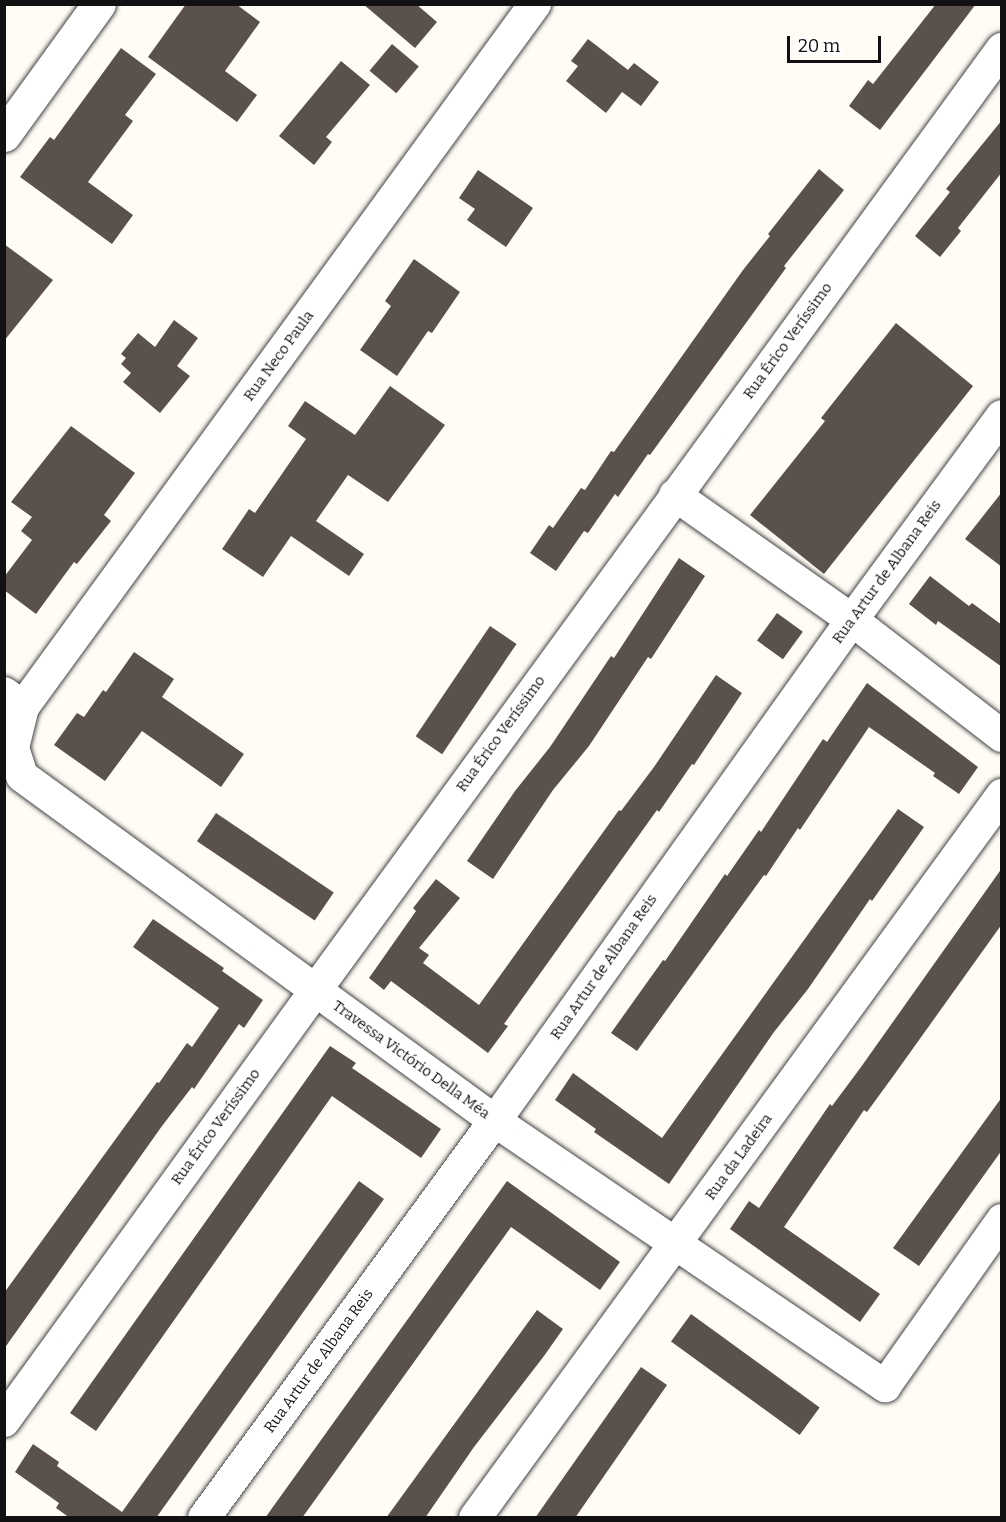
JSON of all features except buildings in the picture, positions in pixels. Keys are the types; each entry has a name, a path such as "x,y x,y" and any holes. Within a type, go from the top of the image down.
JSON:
{"street":[{"path":"7,125 99,4"},
{"name":"Rua Neco Paula","path":"14,700 535,4"},
{"name":"Rua Érico Veríssimo","path":"4,1421 675,495 1002,49"},
{"name":"Rua Artur de Albana Reis","path":"204,1518 495,1121 852,620 1002,416"},
{"path":"675,495 852,620 1002,736"},
{"name":"Travessa Victório Della Méa","path":"14,700 14,748 22,776 495,1121 885,1386 1002,1220"},
{"name":"Rua da Ladeira","path":"475,1518 1002,795"}]}
